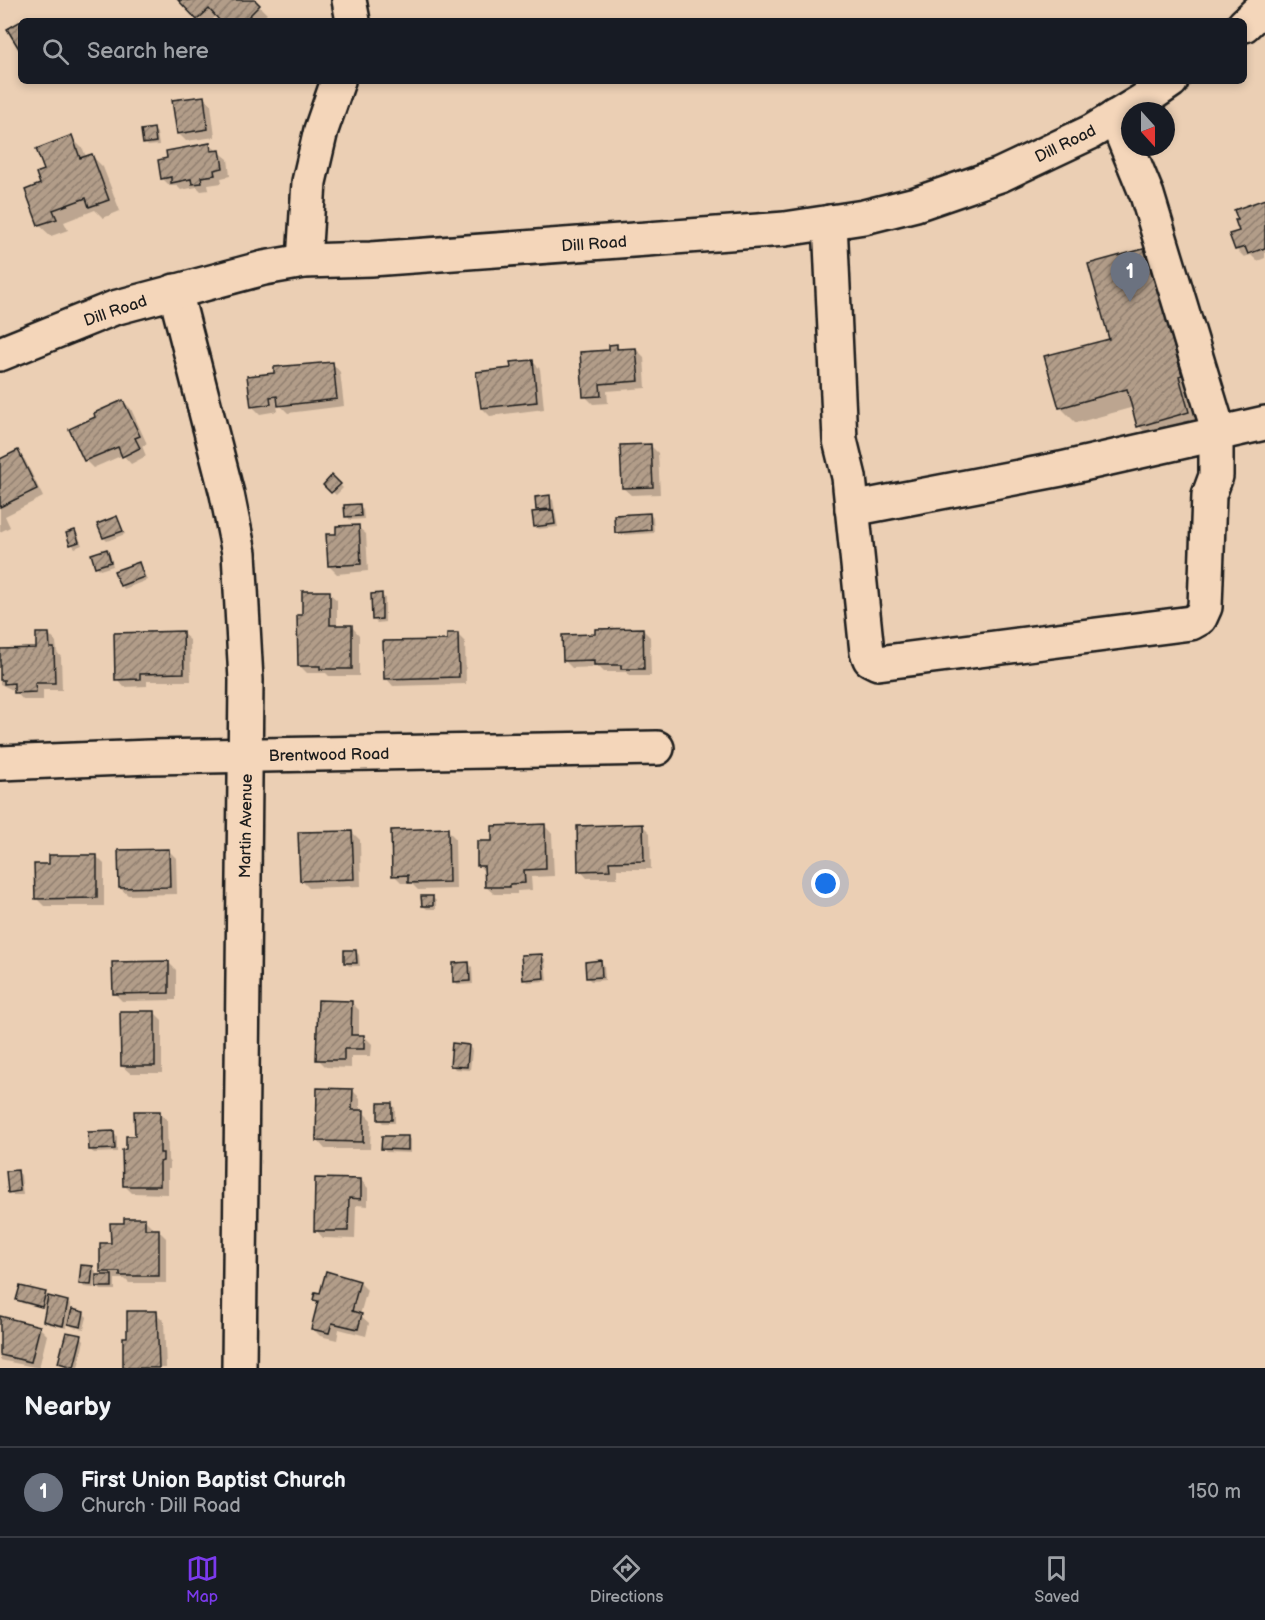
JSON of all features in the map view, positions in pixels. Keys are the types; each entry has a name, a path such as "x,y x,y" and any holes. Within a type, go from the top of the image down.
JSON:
{"street":[{"path":"349,0 352,18"},
{"path":"1247,22 1265,5"},
{"path":"304,261 309,183 321,130 337,84"},
{"name":"Dill Road","path":"0,354 114,308 264,268 304,261 370,260 738,233 785,229 864,217 916,204 1000,175 1091,132 1166,84"},
{"path":"830,222 840,440 849,477 867,652 870,659 878,663 1191,623 1200,618 1206,607 1209,495 1216,477 1216,423 1147,195 1115,117"},
{"name":"Martin Avenue","path":"175,291 227,494 239,553 246,680 239,1368"},
{"path":"852,509 1061,469 1216,436 1265,423"},
{"name":"Brentwood Road","path":"0,763 245,755 657,748"}],"building":[{"path":"178,0 255,0 260,5 247,18 217,18 209,9 199,18 195,18"},
{"path":"18,23 18,47 7,29"},
{"path":"204,96 208,129 177,134 172,100"},
{"path":"154,128 156,142 143,144 141,130"},
{"path":"72,135 80,158 92,154 109,200 89,207 86,198 53,210 57,219 38,225 25,190 40,184 36,173 44,170 36,149"},
{"path":"210,143 211,151 220,150 223,168 214,170 215,175 201,177 202,183 192,184 191,179 171,183 171,177 161,179 158,160 167,158 166,151"},
{"path":"1265,199 1265,248 1248,254 1245,247 1235,250 1229,234 1239,231 1234,210"},
{"path":"1147,248 1182,375 1179,376 1189,412 1137,427 1127,389 1059,408 1044,356 1109,339 1088,264"},
{"path":"617,344 617,349 636,348 639,381 600,384 601,396 583,397 580,352 609,350 609,345"},
{"path":"533,360 537,402 481,408 476,372 511,368 510,362"},
{"path":"333,362 337,399 278,406 277,396 270,397 271,404 251,407 247,376 274,373 274,367"},
{"path":"123,400 140,436 135,438 140,448 122,457 118,447 84,461 69,429 95,417 94,413"},
{"path":"651,444 653,487 622,488 620,445"},
{"path":"18,450 37,489 0,507 0,459"},
{"path":"332,475 341,484 331,493 323,485"},
{"path":"550,495 551,509 536,510 535,497"},
{"path":"360,504 361,516 345,517 344,505"},
{"path":"553,510 555,524 534,527 532,512"},
{"path":"650,513 651,530 615,533 614,515"},
{"path":"117,516 123,531 103,538 97,524"},
{"path":"359,525 361,564 328,566 326,534 336,534 336,526"},
{"path":"75,530 79,542 70,545 66,533"},
{"path":"107,549 111,562 95,567 91,554"},
{"path":"139,562 144,577 120,586 114,571"},
{"path":"302,591 330,591 330,625 352,625 352,669 298,666 297,615 302,615"},
{"path":"382,593 382,619 372,620 371,594"},
{"path":"643,628 644,669 621,669 621,665 594,665 594,660 563,661 562,635 595,634 595,629"},
{"path":"183,631 184,673 140,674 140,679 115,680 114,633"},
{"path":"36,633 49,633 50,648 54,648 55,683 35,683 36,692 14,693 14,683 4,684 4,680 0,680 0,649 36,648"},
{"path":"447,633 458,633 459,677 384,679 383,641 447,640"},
{"path":"545,824 546,869 524,870 525,883 510,884 510,887 485,887 484,866 477,866 477,841 492,841 492,826"},
{"path":"643,824 644,861 609,862 610,870 578,871 577,826"},
{"path":"448,828 449,882 408,883 408,875 392,876 391,830"},
{"path":"352,831 354,879 300,881 298,832"},
{"path":"169,849 170,887 119,888 118,850"},
{"path":"49,855 97,855 97,898 35,899 34,864 49,864"},
{"path":"421,896 433,896 433,906 422,906"},
{"path":"344,950 356,950 357,963 344,963"},
{"path":"542,954 544,978 523,980 521,955"},
{"path":"601,960 602,977 586,978 585,962"},
{"path":"169,961 169,993 113,994 112,962"},
{"path":"469,962 470,981 453,982 453,963"},
{"path":"318,1000 352,1001 351,1035 364,1035 364,1049 344,1049 344,1060 316,1060"},
{"path":"120,1011 155,1011 155,1066 121,1066"},
{"path":"452,1043 469,1045 467,1067 450,1066"},
{"path":"317,1088 353,1089 352,1110 364,1110 363,1142 316,1141"},
{"path":"378,1103 392,1103 392,1120 378,1120"},
{"path":"134,1111 160,1111 160,1153 163,1153 163,1161 160,1162 160,1186 123,1186 122,1150 126,1149 126,1136 135,1136"},
{"path":"114,1131 115,1149 89,1150 88,1132"},
{"path":"382,1136 408,1136 408,1150 381,1149"},
{"path":"18,1170 20,1191 8,1193 6,1171"},
{"path":"315,1178 361,1179 361,1199 349,1198 348,1231 314,1231"},
{"path":"124,1218 145,1218 145,1229 159,1229 159,1276 120,1276 120,1272 100,1272 100,1243 111,1243 110,1223 124,1223"},
{"path":"81,1265 93,1266 91,1285 79,1284"},
{"path":"326,1271 360,1281 352,1311 362,1314 358,1329 332,1323 329,1333 311,1329 318,1301 313,1300 315,1292 320,1293"},
{"path":"96,1275 112,1275 112,1287 96,1287"},
{"path":"20,1286 46,1292 42,1307 16,1300"},
{"path":"48,1296 68,1301 63,1326 43,1321"},
{"path":"72,1309 84,1312 81,1327 68,1324"},
{"path":"127,1311 157,1311 159,1368 123,1368 123,1337 127,1337"},
{"path":"0,1316 40,1326 31,1362 0,1355"},
{"path":"66,1332 82,1335 74,1367 58,1363"}],"place":[{"name":"First Union Baptist Church","path":"1130,302"}]}
